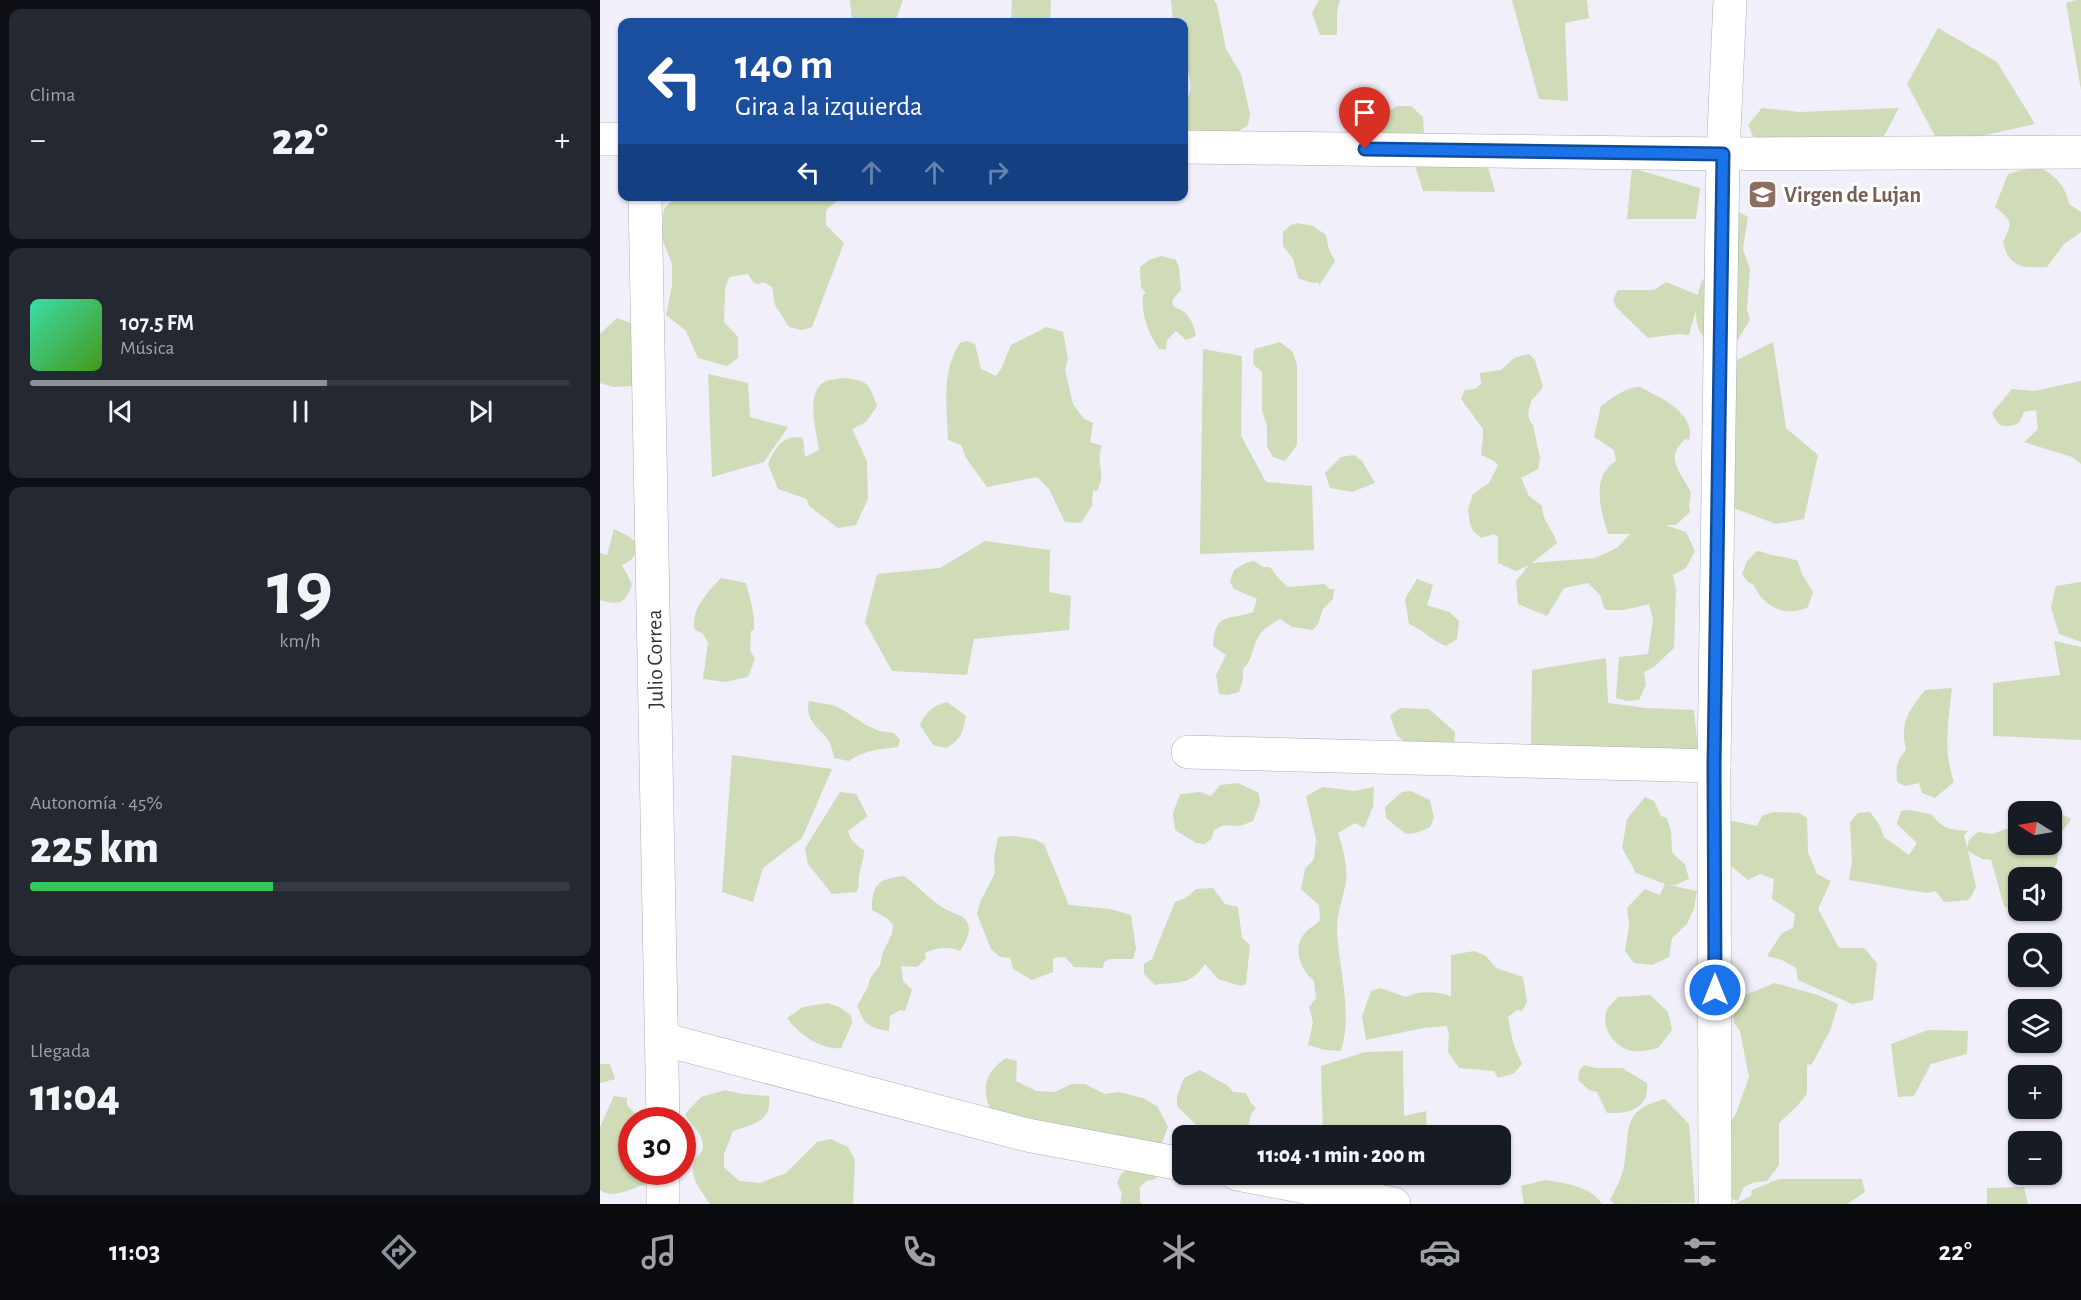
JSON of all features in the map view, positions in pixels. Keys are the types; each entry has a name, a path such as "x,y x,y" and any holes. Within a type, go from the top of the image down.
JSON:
{"street":[{"path":"1715,1204 1714,766 1723,154 1730,0"},
{"path":"600,139 618,139"},
{"path":"1188,147 1723,154 2081,152"},
{"name":"Julio Correa","path":"645,201 663,1107"},
{"path":"1188,752 1714,766"},
{"path":"662,1040 1027,1135 1172,1162"},
{"path":"663,1185 663,1204"},
{"path":"1295,1185 1394,1204"}],"green space":[{"path":"850,0 903,0 896,18 852,18"},
{"path":"1012,0 1051,0 1050,18 1011,18"},
{"path":"1171,0 1214,0 1217,5 1226,49 1241,74 1250,114 1248,125 1234,134 1188,132 1188,97 1191,84 1188,70 1188,18 1173,18"},
{"path":"1319,0 1340,0 1337,11 1337,35 1320,35 1312,13"},
{"path":"1512,0 1587,0 1589,18 1565,23 1568,101 1539,99"},
{"path":"2081,0 2081,90 2066,3"},
{"path":"1938,28 1997,62 2035,124 1940,145 1907,84"},
{"path":"1397,106 1411,106 1423,117 1424,134 1382,140 1379,131 1381,116"},
{"path":"1762,108 1799,112 1899,108 1878,147 1767,147 1753,136 1748,125"},
{"path":"1410,150 1483,150 1495,192 1423,191"},
{"path":"1632,168 1700,188 1696,219 1627,219"},
{"path":"2040,168 2055,178 2066,193 2069,204 2081,212 2081,232 2064,244 2047,267 2030,267 2018,265 2009,257 2003,242 2009,222 1995,207 2008,174"},
{"path":"671,201 837,201 826,210 826,225 844,243 812,327 802,330 789,327 775,305 772,287 763,282 754,283 748,274 729,277 725,290 724,322 738,337 738,358 727,366 698,358 686,331 666,315 672,286 672,264 661,236 664,209"},
{"path":"1739,212 1748,217 1743,249 1750,269 1747,309 1750,320 1728,355 1709,342 1700,332 1696,310 1689,335 1678,334 1648,338 1616,307 1613,299 1618,290 1654,290 1666,282 1698,295 1701,282 1727,251 1731,217"},
{"path":"1297,223 1313,226 1326,235 1329,250 1335,261 1319,286 1319,283 1298,278 1293,259 1283,246 1283,232"},
{"path":"1161,256 1176,260 1179,267 1181,290 1172,303 1175,308 1180,309 1190,318 1196,336 1186,340 1176,331 1167,340 1166,350 1159,349 1149,330 1143,309 1143,295 1146,293 1141,287 1140,267 1149,260"},
{"path":"617,318 647,329 633,386 613,387 600,383 600,334"},
{"path":"1047,327 1063,332 1068,359 1065,370 1073,404 1084,419 1093,423 1090,442 1102,446 1100,484 1097,491 1093,490 1092,506 1081,523 1065,522 1049,489 1037,477 987,487 966,458 961,445 948,440 946,390 950,365 960,343 967,341 975,344 981,369 996,376 1011,345"},
{"path":"1280,342 1293,352 1297,366 1297,445 1285,461 1273,457 1267,446 1267,426 1262,410 1262,372 1253,364 1254,349"},
{"path":"1773,342 1786,428 1818,455 1804,519 1776,524 1723,504 1729,364"},
{"path":"1203,349 1242,356 1241,436 1266,482 1312,486 1314,550 1200,554"},
{"path":"1529,354 1535,360 1543,387 1532,399 1528,412 1540,458 1538,469 1521,478 1529,496 1542,506 1544,516 1557,543 1532,563 1595,558 1617,548 1630,534 1608,534 1603,515 1600,485 1608,468 1616,461 1614,450 1594,437 1601,406 1623,391 1639,387 1675,407 1689,425 1689,440 1685,439 1677,449 1675,462 1691,493 1690,512 1676,525 1665,525 1686,532 1695,551 1686,568 1673,575 1676,590 1674,648 1654,667 1644,672 1646,685 1639,700 1628,701 1616,698 1619,657 1648,654 1653,619 1649,604 1624,610 1605,610 1600,595 1588,583 1564,588 1547,616 1518,604 1516,581 1529,565 1516,571 1498,563 1498,537 1494,534 1481,538 1473,531 1470,523 1468,509 1473,494 1489,483 1498,465 1481,455 1483,429 1461,399 1465,390 1475,389 1481,384 1480,373 1501,370 1514,358"},
{"path":"708,374 748,383 750,417 788,427 764,462 712,477"},
{"path":"844,378 866,384 877,406 866,422 852,429 867,461 868,499 856,525 838,528 809,506 807,499 778,489 768,464 781,443 790,438 803,438 805,457 819,450 814,422 816,392 821,384 829,380"},
{"path":"2081,381 2081,464 2072,457 2024,442 2038,429 2036,410 2024,412 2019,423 2010,426 1999,424 1992,413 2012,389 2034,391"},
{"path":"1354,455 1362,461 1375,483 1352,492 1330,488 1325,473 1341,457"},
{"path":"614,529 641,546 631,560 622,565 632,584 625,599 617,603 600,600 600,553 607,555"},
{"path":"985,541 1050,550 1049,592 1071,596 1069,630 974,639 967,675 892,671 865,622 877,574 940,568"},
{"path":"1757,551 1798,561 1802,574 1813,592 1808,607 1784,611 1769,605 1763,599 1754,585 1748,582 1742,574 1747,561"},
{"path":"1254,561 1263,567 1270,567 1288,587 1325,584 1329,589 1334,589 1333,599 1323,609 1318,624 1313,630 1292,627 1280,619 1264,630 1257,638 1249,661 1243,669 1239,692 1228,695 1219,694 1216,675 1226,655 1213,646 1214,635 1220,622 1224,619 1253,612 1257,599 1234,589 1230,582 1234,570"},
{"path":"721,578 746,583 754,624 754,630 751,631 750,650 755,659 748,677 725,682 703,679 708,643 703,634 695,630 694,622 701,601"},
{"path":"1417,579 1433,585 1427,605 1449,612 1459,621 1457,639 1446,646 1409,624 1405,599"},
{"path":"2081,582 2081,642 2059,634 2051,607 2056,586"},
{"path":"2054,641 2081,647 2081,740 1993,736 1993,683 2060,675"},
{"path":"1606,658 1608,703 1646,708 1694,710 1698,752 1531,745 1532,670"},
{"path":"1952,688 1947,747 1954,782 1935,798 1922,793 1919,783 1905,786 1897,782 1898,761 1906,750 1904,731 1907,717 1925,690"},
{"path":"809,701 832,705 879,731 894,733 900,740 898,747 866,752 849,761 834,758 827,738 811,720 808,709"},
{"path":"947,702 966,716 960,735 946,748 933,745 920,725 930,710"},
{"path":"1401,708 1429,709 1455,732 1454,745 1411,748 1396,734 1390,715"},
{"path":"732,755 832,769 802,838 763,868 753,902 722,892"},
{"path":"1238,783 1259,793 1260,803 1253,821 1240,826 1224,825 1214,830 1212,838 1205,844 1196,843 1175,830 1173,813 1180,794 1200,792 1211,796 1220,785"},
{"path":"1323,787 1355,791 1374,787 1373,807 1364,828 1355,823 1338,833 1345,858 1346,876 1337,926 1346,1007 1341,1051 1325,1050 1308,1045 1313,1022 1309,1007 1316,998 1314,981 1305,971 1298,952 1305,933 1320,920 1319,905 1301,889 1305,869 1314,859 1316,839 1306,796"},
{"path":"1411,791 1430,800 1434,818 1430,827 1416,833 1406,834 1386,818 1385,807 1402,792"},
{"path":"840,792 856,794 868,817 848,831 854,842 864,850 857,890 856,892 832,894 808,864 805,848"},
{"path":"1645,797 1654,801 1661,816 1667,818 1671,831 1672,851 1685,864 1689,879 1669,885 1697,891 1694,908 1687,924 1672,938 1669,957 1652,965 1634,963 1625,951 1629,926 1627,908 1645,889 1660,895 1665,884 1636,873 1622,848 1627,819"},
{"path":"1901,811 1931,814 1947,827 1968,831 1964,835 1967,848 1969,840 1978,832 1993,834 2008,829 2008,855 2058,855 2055,867 2008,867 2008,908 2004,906 1991,860 1982,859 1968,851 1976,887 1969,900 1944,902 1936,891 1926,893 1849,880 1852,861 1850,822 1858,813 1870,812 1880,826 1884,837 1909,855 1917,843 1897,824"},
{"path":"1773,812 1799,813 1807,818 1808,852 1817,874 1831,881 1818,909 1839,948 1864,948 1877,963 1873,1000 1852,1004 1798,980 1796,968 1782,960 1767,956 1782,933 1793,928 1795,914 1772,899 1774,879 1760,874 1748,880 1714,852 1724,824 1733,821 1757,826 1762,816"},
{"path":"2062,814 2071,819 2062,832"},
{"path":"1013,836 1034,839 1044,844 1069,905 1110,909 1131,915 1136,948 1133,959 1110,959 1104,962 1103,968 1074,967 1065,957 1053,958 1053,972 1032,980 1013,969 1010,958 1000,957 991,949 977,914 980,902 995,873 994,857 998,837"},
{"path":"904,876 945,909 964,918 969,931 960,951 947,948 934,950 925,953 926,958 917,967 901,966 903,981 912,990 905,1011 900,1010 890,1016 889,1031 868,1025 857,1006 870,979 880,965 883,952 892,934 893,925 888,919 872,910 873,894 882,881"},
{"path":"1213,888 1225,904 1238,907 1242,938 1250,945 1246,984 1241,986 1218,979 1205,964 1189,979 1155,985 1144,974 1144,964 1152,959 1175,902 1186,898 1196,889"},
{"path":"1474,951 1486,956 1496,968 1523,977 1527,1002 1522,1011 1517,1010 1508,1017 1513,1043 1522,1064 1513,1074 1498,1078 1494,1071 1459,1068 1448,1052 1447,1026 1423,1028 1366,1040 1362,1016 1371,991 1380,988 1406,997 1428,992 1451,996 1451,955"},
{"path":"1775,983 1818,995 1838,1004 1830,1031 1812,1064 1807,1065 1807,1094 1779,1123 1779,1165 1767,1181 1755,1182 1744,1187 1738,1201 1724,1196 1715,1152 1737,1111 1749,1077 1740,1031 1734,1023 1733,1011 1740,997"},
{"path":"1650,995 1668,1012 1672,1030 1658,1048 1636,1051 1623,1048 1613,1039 1606,1027 1608,1008 1618,997"},
{"path":"828,1003 851,1015 852,1023 841,1048 818,1044 798,1030 787,1018 803,1007"},
{"path":"1928,1030 1968,1031 1967,1054 1931,1064 1914,1096 1898,1097 1891,1044"},
{"path":"1403,1051 1404,1116 1426,1111 1427,1125 1323,1125 1321,1066 1365,1052"},
{"path":"1006,1058 1017,1061 1016,1081 1036,1091 1055,1092 1072,1084 1085,1084 1105,1094 1119,1092 1143,1098 1157,1106 1168,1127 1161,1153 994,1117 987,1099 986,1084 992,1070"},
{"path":"600,1064 610,1064 615,1079 600,1083"},
{"path":"1584,1065 1596,1068 1622,1068 1647,1083 1645,1099 1630,1111 1607,1113 1597,1092 1589,1090 1578,1080 1579,1071"},
{"path":"1200,1070 1228,1086 1233,1092 1246,1093 1256,1108 1251,1114 1249,1125 1196,1125 1177,1106 1177,1096 1184,1078"},
{"path":"725,1090 769,1096 769,1105 764,1117 754,1124 733,1131 724,1154 724,1167 739,1181 760,1183 786,1173 817,1142 831,1139 848,1147 855,1160 853,1204 710,1204 696,1182 696,1158 703,1146 696,1129 696,1107 692,1107 701,1097"},
{"path":"614,1096 627,1098 629,1107 618,1107 618,1185 643,1185 617,1194 600,1190 600,1127"},
{"path":"1665,1099 1689,1124 1695,1203 1615,1204 1610,1200 1623,1170 1630,1123 1641,1109"},
{"path":"1129,1170 1155,1173 1156,1179 1146,1181 1140,1187 1142,1204 1120,1204 1122,1193 1117,1184 1121,1175"},
{"path":"1779,1179 1862,1179 1865,1192 1847,1204 1734,1204 1751,1196 1752,1190"},
{"path":"1545,1180 1584,1189 1602,1204 1524,1204 1521,1186"},
{"path":"2024,1187 2028,1204 1987,1204 1987,1188"}],"place":[{"name":"Virgen de Lujan","path":"1763,194"}],"route":[{"path":"1365,149 1723,154 1714,766 1715,990"}]}
